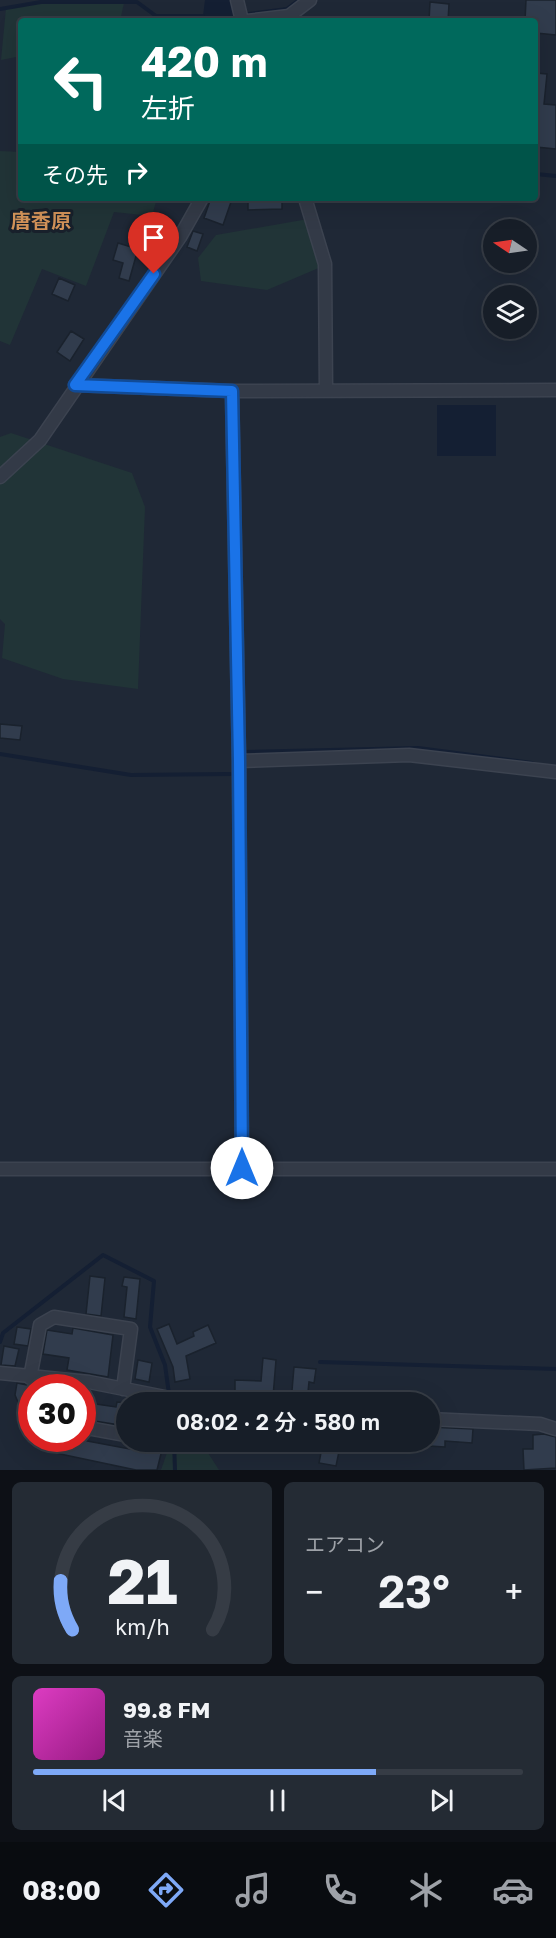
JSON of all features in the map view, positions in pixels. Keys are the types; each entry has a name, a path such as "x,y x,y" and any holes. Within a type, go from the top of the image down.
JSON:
{"street":[{"path":"237,0 243,18"},
{"path":"271,18 289,16 310,0"},
{"path":"0,477 40,440 75,385 180,237 200,201"},
{"path":"306,201 325,264 326,391"},
{"path":"75,385 232,391 556,390"},
{"path":"232,391 239,761 242,1168"},
{"path":"239,761 409,755 556,772"},
{"path":"0,1169 556,1169"},
{"path":"31,1374 40,1325 54,1317 131,1329 123,1389"},
{"path":"0,1373 18,1376"},
{"path":"96,1383 129,1392"},
{"path":"440,1419 540,1424 556,1429"},
{"path":"96,1430 116,1433"}],"green space":[{"path":"41,2 124,3 121,18 18,18 18,57 1,60 6,8"},
{"path":"0,151 18,152 18,201 156,201 152,216 114,212 86,286 42,269 10,345 0,341"},
{"path":"308,219 321,267 267,290 201,281 198,258 216,235"},
{"path":"11,433 132,473 145,507 138,689 63,679 2,658 5,624 0,619 0,437"},
{"path":"167,1452 207,1452 219,1470 161,1470"}],"water":[{"path":"205,0 232,0 235,18 203,16"},
{"path":"437,405 496,405 496,456 437,456"}],"building":[{"path":"526,0 556,0 556,35 538,33 538,18 525,18"},
{"path":"430,2 449,4 448,18 429,18"},
{"path":"538,73 547,74 544,104 556,105 556,149 538,147"},
{"path":"210,201 231,202 223,225 204,218"},
{"path":"248,201 282,201 282,209 248,210"},
{"path":"193,231 203,234 197,251 187,247"},
{"path":"118,243 138,249 129,281 119,278 123,263 113,260"},
{"path":"59,278 75,285 68,301 52,294"},
{"path":"71,331 84,339 70,361 57,352"},
{"path":"0,724 22,726 20,740 0,738"},
{"path":"90,1276 105,1278 101,1316 86,1314"},
{"path":"124,1277 140,1279 136,1319 124,1317 127,1287 122,1286"},
{"path":"169,1324 177,1344 194,1336 193,1332 208,1325 216,1343 186,1356 190,1379 175,1382 173,1367 157,1329"},
{"path":"17,1327 31,1329 28,1346 14,1344"},
{"path":"73,1328 113,1335 108,1377 67,1370 69,1358 43,1354 47,1330 72,1334"},
{"path":"4,1346 19,1349 15,1366 1,1365"},
{"path":"263,1358 276,1360 273,1392 235,1392 235,1380 261,1381"},
{"path":"138,1360 152,1363 149,1382 135,1379"},
{"path":"294,1367 316,1369 314,1383 309,1382 308,1392 292,1392"},
{"path":"17,1383 18,1383 18,1402 15,1395"},
{"path":"96,1404 116,1407 116,1424 96,1421"},
{"path":"440,1428 473,1429 472,1443 445,1441 445,1447 440,1447"},
{"path":"544,1434 556,1437 556,1468 524,1470 523,1449 533,1449 533,1435"},
{"path":"96,1443 116,1446 116,1452 162,1452 157,1470 136,1470 51,1452 96,1452"},
{"path":"321,1452 339,1452 336,1466 319,1463"}],"waterway":[{"path":"249,14 287,9 299,0"},
{"path":"0,9 41,2 137,2 156,16 203,16"},
{"path":"538,174 556,176"},
{"path":"243,752 418,748 532,763"},
{"path":"0,754 131,775 230,774"},
{"path":"0,1342 3,1333 103,1255 154,1281 150,1327 165,1365 169,1392"},
{"path":"320,1362 556,1369"},
{"path":"174,1452 175,1470"}],"district":[{"name":"唐香原","path":"41,220"}],"route":[{"path":"154,274 75,385 232,391 239,761 242,1168"}]}
